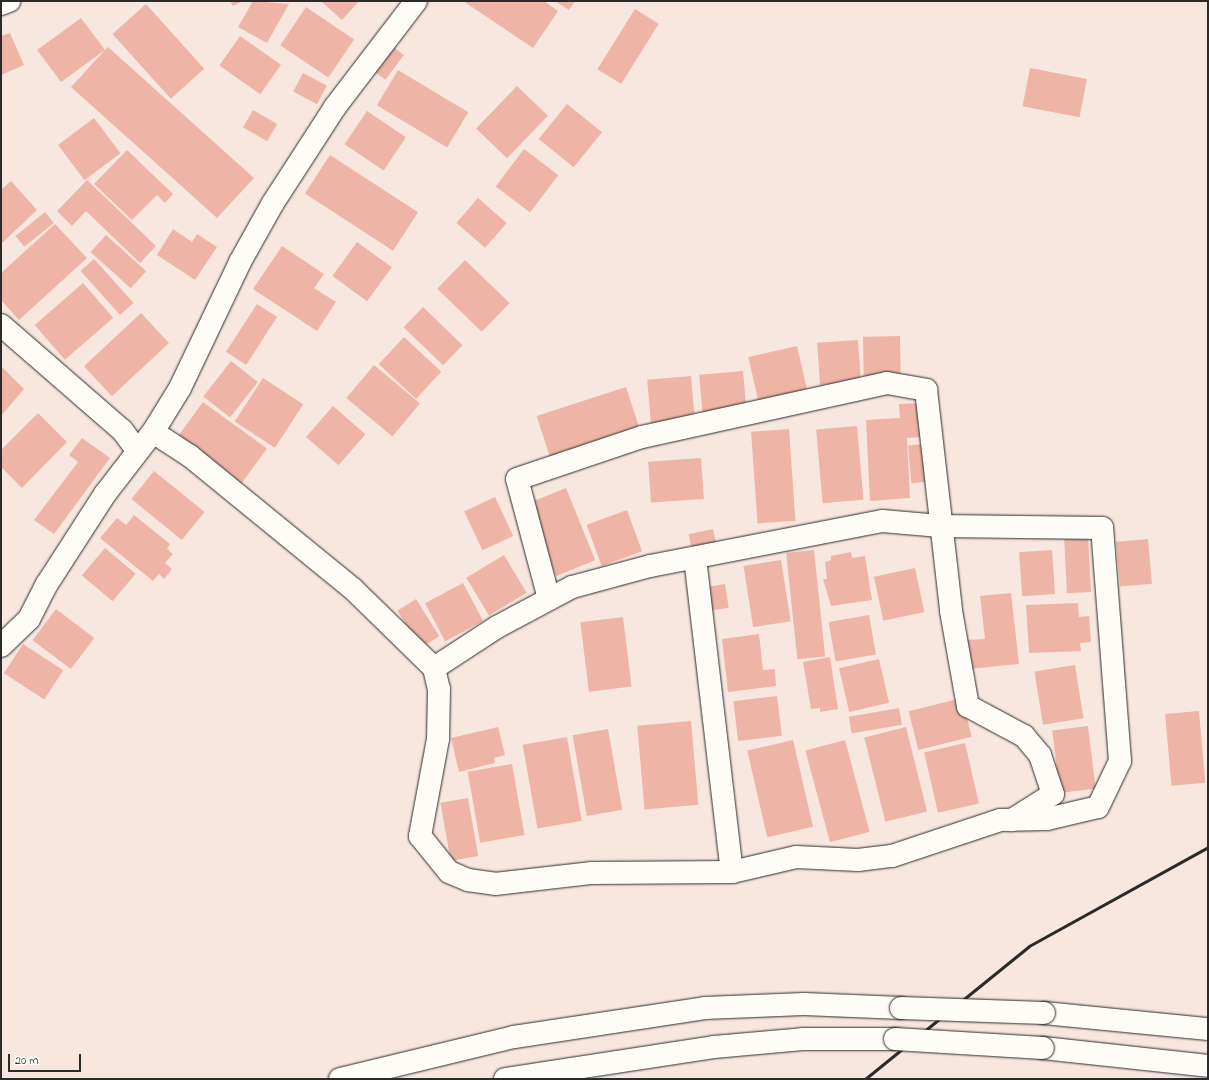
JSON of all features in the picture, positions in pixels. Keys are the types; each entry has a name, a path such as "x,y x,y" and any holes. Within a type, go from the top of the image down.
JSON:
{"main road":[{"path":"1,4 9,1"},
{"path":"1,646 29,620 46,584 104,494 153,432 180,388 240,262 273,203 335,107 416,1"},
{"path":"1,325 122,430 138,450"},
{"path":"549,599 517,480 642,437 887,383 926,390 940,526 968,706 1024,736 1040,755 1050,780 1053,794 1012,820"},
{"path":"153,432 190,456 347,584 434,668 439,689 438,739 420,836 449,872 495,884 592,873 732,872 796,856 858,860 892,856 1000,820 1047,819 1098,807 1120,760 1102,528 940,526 882,521 650,566 572,587 497,627 434,668"},
{"path":"695,558 732,872"},
{"path":"340,1079 514,1037 705,1008 804,1004 1044,1013 1208,1029"},
{"path":"505,1079 714,1047 803,1039 895,1040 1043,1048 1208,1066"}],"building":[{"path":"230,1 243,1 233,6"},
{"path":"253,1 289,4 267,43 238,27"},
{"path":"321,1 359,1 342,20"},
{"path":"463,1 544,1 558,11 533,48"},
{"path":"555,1 575,1 569,10"},
{"path":"146,4 204,69 171,99 113,34"},
{"path":"306,7 354,39 328,78 280,45"},
{"path":"635,9 659,24 621,84 597,69"},
{"path":"81,18 105,50 61,82 37,50"},
{"path":"10,33 24,65 1,75 1,36"},
{"path":"240,36 281,65 260,94 219,65"},
{"path":"388,43 404,55 385,80 369,68"},
{"path":"108,47 254,178 217,218 71,87"},
{"path":"1030,68 1087,79 1079,117 1023,106"},
{"path":"398,70 468,112 447,147 377,105"},
{"path":"303,73 327,86 317,104 293,92"},
{"path":"517,86 548,116 507,158 476,128"},
{"path":"567,104 602,132 574,167 539,139"},
{"path":"253,110 277,124 267,141 243,127"},
{"path":"367,111 406,137 384,170 345,144"},
{"path":"94,118 120,153 85,180 58,145"},
{"path":"524,149 558,175 530,212 496,187"},
{"path":"127,150 173,194 165,203 157,195 132,220 94,184"},
{"path":"330,155 418,212 393,251 305,194"},
{"path":"87,180 156,246 140,263 86,211 72,226 57,211"},
{"path":"11,181 37,210 1,244 1,190"},
{"path":"478,198 507,223 485,248 456,223"},
{"path":"45,212 54,223 24,247 15,236"},
{"path":"55,224 87,258 19,320 1,300 1,273"},
{"path":"173,229 192,242 197,234 217,247 195,280 157,255"},
{"path":"106,235 146,271 131,288 91,252"},
{"path":"357,242 392,267 367,301 332,276"},
{"path":"282,246 324,274 314,288 336,302 317,331 253,289"},
{"path":"94,259 133,303 120,315 81,271"},
{"path":"465,260 510,303 482,332 437,289"},
{"path":"83,283 113,318 65,360 35,325"},
{"path":"257,304 277,317 246,365 226,352"},
{"path":"423,307 463,345 443,365 404,327"},
{"path":"141,313 169,343 112,396 84,366"},
{"path":"900,336 901,375 864,376 863,337"},
{"path":"404,337 441,372 416,399 379,364"},
{"path":"858,340 861,382 820,385 817,343"},
{"path":"797,346 808,392 759,403 748,357"},
{"path":"231,361 258,382 230,417 203,396"},
{"path":"374,365 420,404 392,437 346,398"},
{"path":"1,366 24,389 1,416"},
{"path":"743,371 746,409 702,413 699,375"},
{"path":"691,376 695,423 651,427 647,380"},
{"path":"263,378 303,404 275,448 235,422"},
{"path":"626,387 640,431 551,460 537,416"},
{"path":"203,402 267,448 241,484 177,438"},
{"path":"921,403 923,437 907,438 910,498 870,501 866,420 900,418 899,404"},
{"path":"333,406 365,434 339,465 306,437"},
{"path":"38,413 67,442 22,488 1,467 1,450"},
{"path":"857,426 863,500 823,503 816,430"},
{"path":"789,429 795,521 758,523 751,432"},
{"path":"82,438 110,458 54,534 34,520 78,462 69,455"},
{"path":"924,444 927,482 911,483 908,445"},
{"path":"701,458 704,499 651,503 648,462"},
{"path":"154,471 205,512 182,540 131,499"},
{"path":"566,488 595,560 556,576 527,504"},
{"path":"495,497 513,536 482,550 464,511"},
{"path":"627,510 642,551 602,566 587,525"},
{"path":"134,515 170,544 167,549 173,554 165,563 172,569 164,579 159,574 153,581 100,538 117,518 126,525"},
{"path":"713,529 717,548 692,553 689,534"},
{"path":"1088,536 1091,592 1067,593 1064,537"},
{"path":"1148,539 1152,584 1120,587 1116,542"},
{"path":"105,548 136,574 113,601 82,576"},
{"path":"814,550 825,656 797,659 786,553"},
{"path":"1052,550 1055,594 1022,596 1019,552"},
{"path":"851,552 852,558 865,556 872,600 831,606 823,579 827,579 825,562 831,560 831,556"},
{"path":"504,555 527,593 489,615 466,578"},
{"path":"781,560 791,621 753,627 743,566"},
{"path":"915,568 924,612 883,621 874,577"},
{"path":"463,583 483,621 445,641 425,603"},
{"path":"725,584 729,608 709,611 705,587"},
{"path":"1011,593 1019,664 969,669 966,640 985,639 980,596"},
{"path":"416,599 439,636 421,648 397,611"},
{"path":"1078,603 1079,617 1089,616 1091,642 1080,643 1081,651 1029,653 1026,605"},
{"path":"56,609 94,638 71,669 33,640"},
{"path":"869,615 876,654 836,662 829,622"},
{"path":"623,617 632,686 589,692 580,622"},
{"path":"759,634 763,670 775,669 776,686 728,692 722,639"},
{"path":"23,644 63,670 44,699 4,673"},
{"path":"830,657 838,709 820,712 820,708 811,709 803,662"},
{"path":"879,659 889,703 849,712 839,668"},
{"path":"1075,665 1083,718 1043,725 1035,671"},
{"path":"777,696 782,736 738,741 733,701"},
{"path":"962,698 972,737 918,750 909,711"},
{"path":"899,708 902,725 852,734 849,717"},
{"path":"1199,711 1205,783 1171,786 1165,714"},
{"path":"691,721 698,805 645,809 637,726"},
{"path":"1088,726 1096,789 1060,793 1052,730"},
{"path":"498,727 505,755 494,758 495,763 459,772 451,738"},
{"path":"906,727 927,811 885,822 864,737"},
{"path":"608,729 622,810 587,816 573,735"},
{"path":"567,737 582,821 537,829 523,745"},
{"path":"793,740 813,827 767,837 747,751"},
{"path":"845,740 870,832 830,842 805,751"},
{"path":"965,743 979,803 938,813 924,752"},
{"path":"512,764 525,835 480,843 468,772"},
{"path":"468,798 478,856 451,861 440,803"}],"railway":[{"path":"865,1079 1029,946 1208,847"}]}
